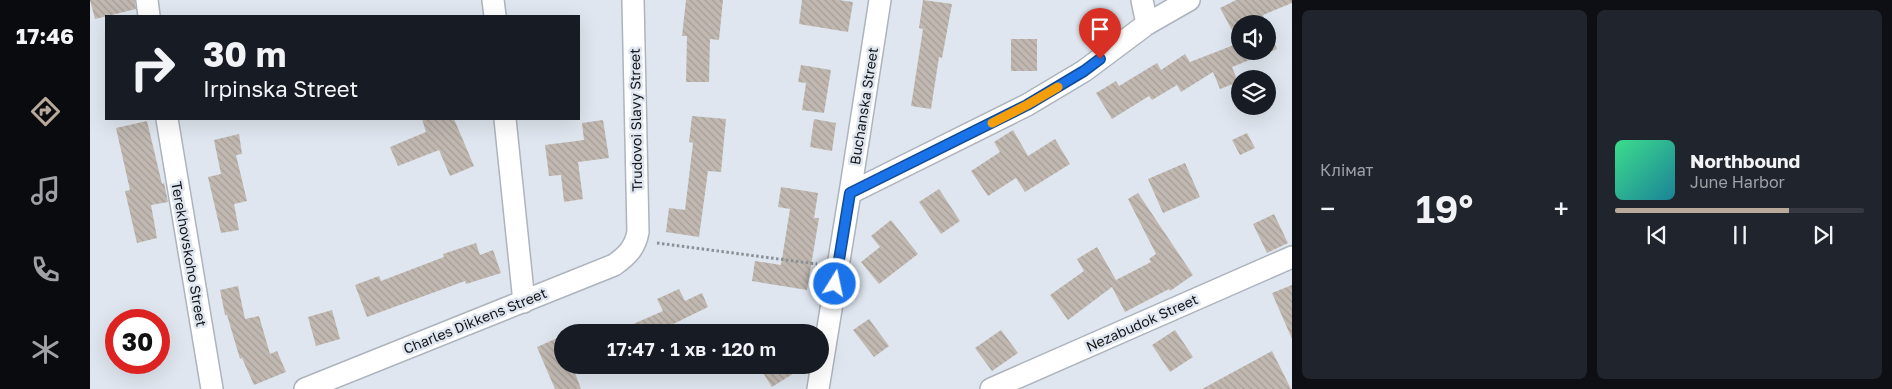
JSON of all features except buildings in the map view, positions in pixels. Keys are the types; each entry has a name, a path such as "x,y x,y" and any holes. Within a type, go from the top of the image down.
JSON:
{"street":[{"path":"147,0 149,15"},
{"path":"493,0 495,15"},
{"name":"Trudovoi Slavy Street","path":"633,0 637,240"},
{"name":"Buchanska Street","path":"818,389 880,0"},
{"path":"1142,0 1146,24"},
{"path":"850,193 1027,105 1084,71 1146,24 1189,0"},
{"name":"Terekhovskoho Street","path":"167,120 212,389"},
{"path":"505,120 524,302"},
{"name":"Charles Dikkens Street","path":"305,389 614,264 626,256 637,240"},
{"name":"Nezabudok Street","path":"991,389 1292,257"}],"path":[{"path":"637,240 838,267"}],"slow traffic":[{"path":"992,123 1058,87"}],"route":[{"path":"835,284 850,193 1027,105 1084,71 1100,59"}]}
